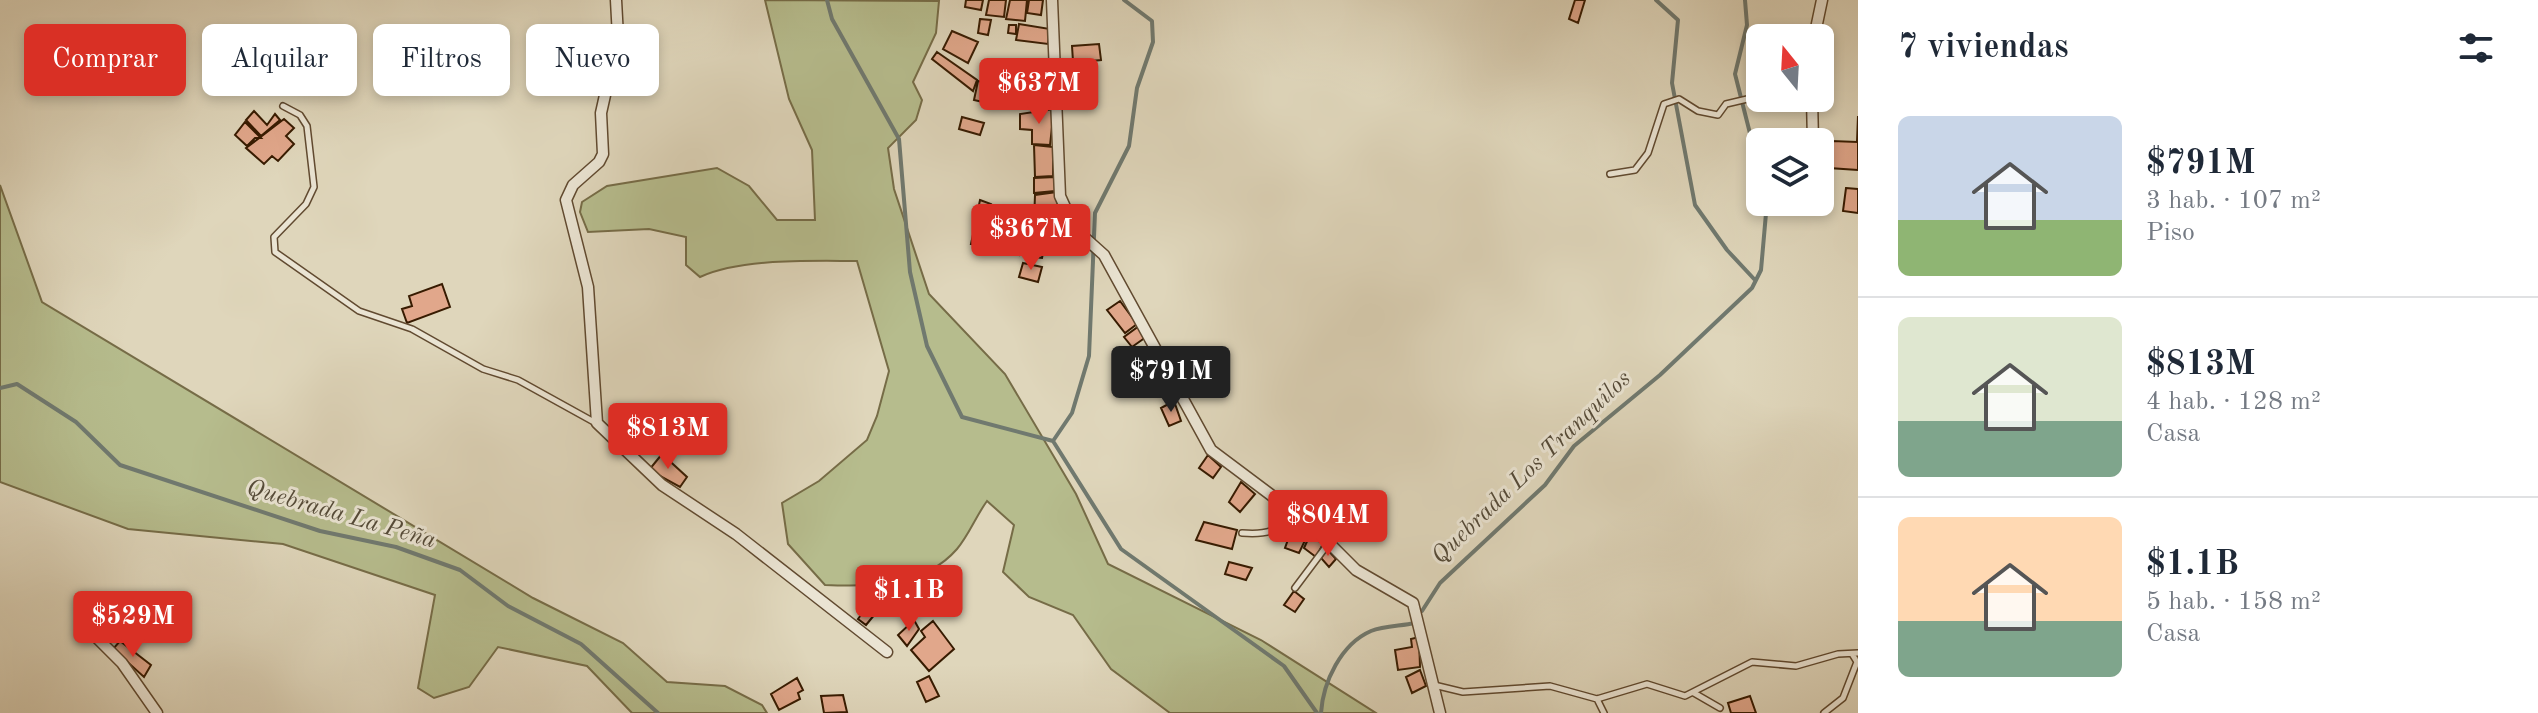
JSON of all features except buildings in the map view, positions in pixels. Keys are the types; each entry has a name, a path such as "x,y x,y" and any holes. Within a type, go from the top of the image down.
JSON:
{"street":[{"path":"616,0 618,37 601,113 603,154 599,162 573,185 566,200 588,287 597,423 662,485 736,534 887,652"},
{"path":"1052,0 1060,196 1066,215 1077,231 1104,255 1211,450 1295,513 1356,570 1413,603 1420,618 1440,713"},
{"path":"1817,24 1822,0"},
{"path":"94,635 122,663 157,713"}],"lane":[{"path":"1610,174 1635,170 1648,153 1664,104 1679,99 1698,111 1718,115 1726,104 1746,99"},
{"path":"283,106 300,115 307,126 314,187 306,204 274,237 275,252 359,311 412,329 483,369 518,380 597,423"},
{"path":"1007,241 1033,230 1047,233 1077,231"},
{"path":"1242,533 1265,535 1285,526 1295,513"},
{"path":"1295,588 1329,543"},
{"path":"1432,685 1463,692 1550,686 1597,699 1642,684 1679,696 1693,693 1748,663 1796,666 1855,653 1855,671 1847,682 1843,698 1824,713"},
{"path":"1693,693 1720,708"},
{"path":"1597,699 1604,713"}],"green space":[{"path":"765,0 939,1 936,33 913,82 922,100 916,120 888,148 894,189 929,294 1005,374 1076,494 1108,564 1261,640 1376,713 1170,713 1111,669 1073,615 1029,597 1003,572 1014,525 987,501 961,544 944,562 913,578 896,582 860,586 825,585 788,544 782,503 819,481 867,440 889,371 857,261 798,261 736,266 700,277 686,265 686,237 649,229 588,232 580,212 582,202 607,186 717,168 749,186 777,220 815,220 812,150 789,99"},
{"path":"0,185 42,302 533,598 623,643 667,682 725,686 762,705 767,713 632,713 587,666 498,647 469,687 434,698 418,688 435,595 283,544 128,529 0,482"}],"waterway":[{"path":"827,0 832,19 899,139 910,272 927,346 962,417 1053,441 1121,549 1284,666 1317,713"},
{"path":"1053,441 1072,413 1089,356 1095,213 1129,146 1137,88 1153,42 1152,21 1124,0"},
{"path":"1656,0 1678,20 1672,83 1695,205 1727,250 1755,280"},
{"name":"Quebrada Los Tranquilos","path":"1745,0 1747,25 1735,74 1749,128"},
{"name":"Quebrada Los Tranquilos","path":"1422,611 1440,583 1545,485 1574,446 1660,375 1752,288 1761,270 1766,216"},
{"name":"Quebrada La Peña","path":"0,388 17,384 76,422 120,465 320,531 396,547 460,570 508,606 581,644 658,713"},
{"name":"Quebrada Los Tranquilos","path":"1321,713 1330,677 1351,645 1371,631 1415,623"}]}
